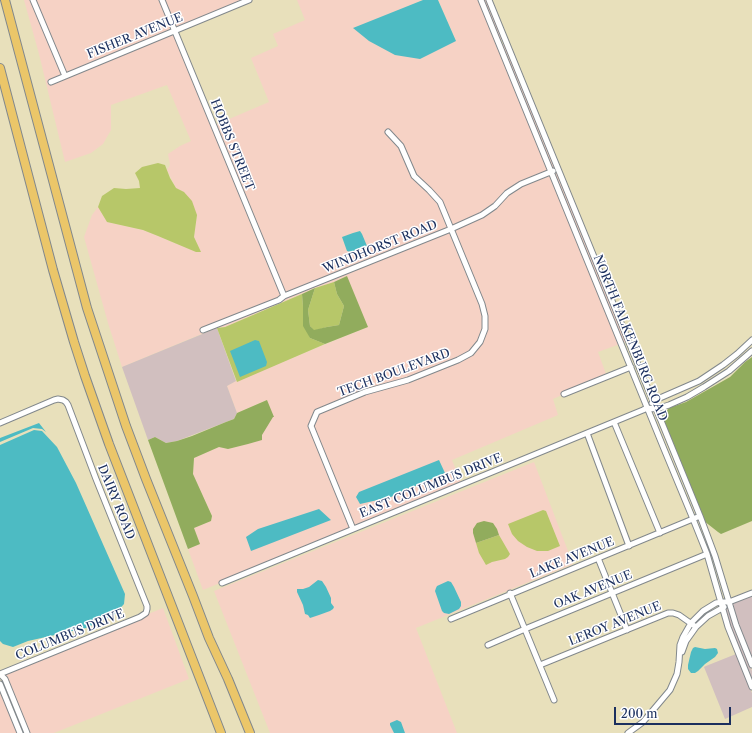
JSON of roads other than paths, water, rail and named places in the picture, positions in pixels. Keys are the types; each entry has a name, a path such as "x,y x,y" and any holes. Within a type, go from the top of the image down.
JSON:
{"highway":[{"path":"5,0 81,290 123,419 209,638 250,733"},
{"path":"0,68 57,285 85,376 109,444 221,733"}],"street":[{"path":"33,0 64,76"},
{"name":"HOBBS STREET","path":"162,0 284,296"},
{"name":"FISHER AVENUE","path":"51,82 249,0"},
{"name":"NORTH FALKENBURG ROAD","path":"481,0 707,554 728,628 752,687"},
{"name":"NORTH FALKENBURG ROAD","path":"489,0 700,516 712,547 736,625 752,665"},
{"path":"499,44 506,41"},
{"name":"TECH BOULEVARD","path":"353,529 311,426 317,412 365,392 408,380 458,360 471,353 480,342 485,328 485,316 482,304 440,202 414,176 401,146 388,132"},
{"name":"WINDHORST ROAD","path":"203,330 452,229 482,215 495,206 507,193 521,184 558,169"},
{"name":"EAST COLUMBUS DRIVE","path":"222,583 647,408 653,402 699,381 728,361 752,340"},
{"name":"EAST COLUMBUS DRIVE","path":"647,408 656,409 687,397 729,371 752,351"},
{"path":"564,394 631,367"},
{"name":"DAIRY ROAD","path":"0,423 54,400 58,399 66,402 147,606 146,613"},
{"path":"614,422 660,533"},
{"path":"587,433 629,546"},
{"name":"LAKE AVENUE","path":"451,619 510,593 700,516"},
{"name":"OAK AVENUE","path":"488,645 707,554"},
{"path":"598,558 627,630"},
{"path":"510,593 554,700"},
{"path":"628,733 643,722 670,690 677,674 680,645 686,630 691,623 703,611 716,604 721,602 729,602 752,593"},
{"path":"679,662 686,641 696,627 708,616 723,608 729,602"},
{"name":"COLUMBUS DRIVE","path":"0,674 140,617 146,613"},
{"name":"LEROY AVENUE","path":"540,665 668,614 673,613 679,615 696,627"},
{"path":"0,674 5,679 27,733"},
{"path":"0,684 20,733"}],"water":[{"path":"423,0 438,0 456,41 420,59 395,55 369,41 353,28"},
{"path":"360,231 367,246 350,252 347,251 342,237"},
{"path":"255,340 259,341 267,362 266,366 240,377 230,351"},
{"path":"39,423 46,432 42,429 33,428 0,442 0,438"},
{"path":"34,430 42,431 57,447 76,483 125,594 124,604 114,615 86,628 28,641 13,647 3,644 0,641 0,445"},
{"path":"439,460 445,473 391,497 360,504 356,497 359,492"},
{"path":"319,509 331,520 251,551 246,537 258,529"},
{"path":"318,580 322,581 326,587 331,598 331,603 334,607 330,611 310,618 305,614 297,589 309,587"},
{"path":"448,581 451,582 461,602 459,609 449,614 442,611 435,591 437,586"},
{"path":"695,647 705,649 715,648 717,649 718,653 698,671 691,673 688,669 688,665 691,652"},
{"path":"397,720 401,722 405,733 394,733 390,723"}]}
